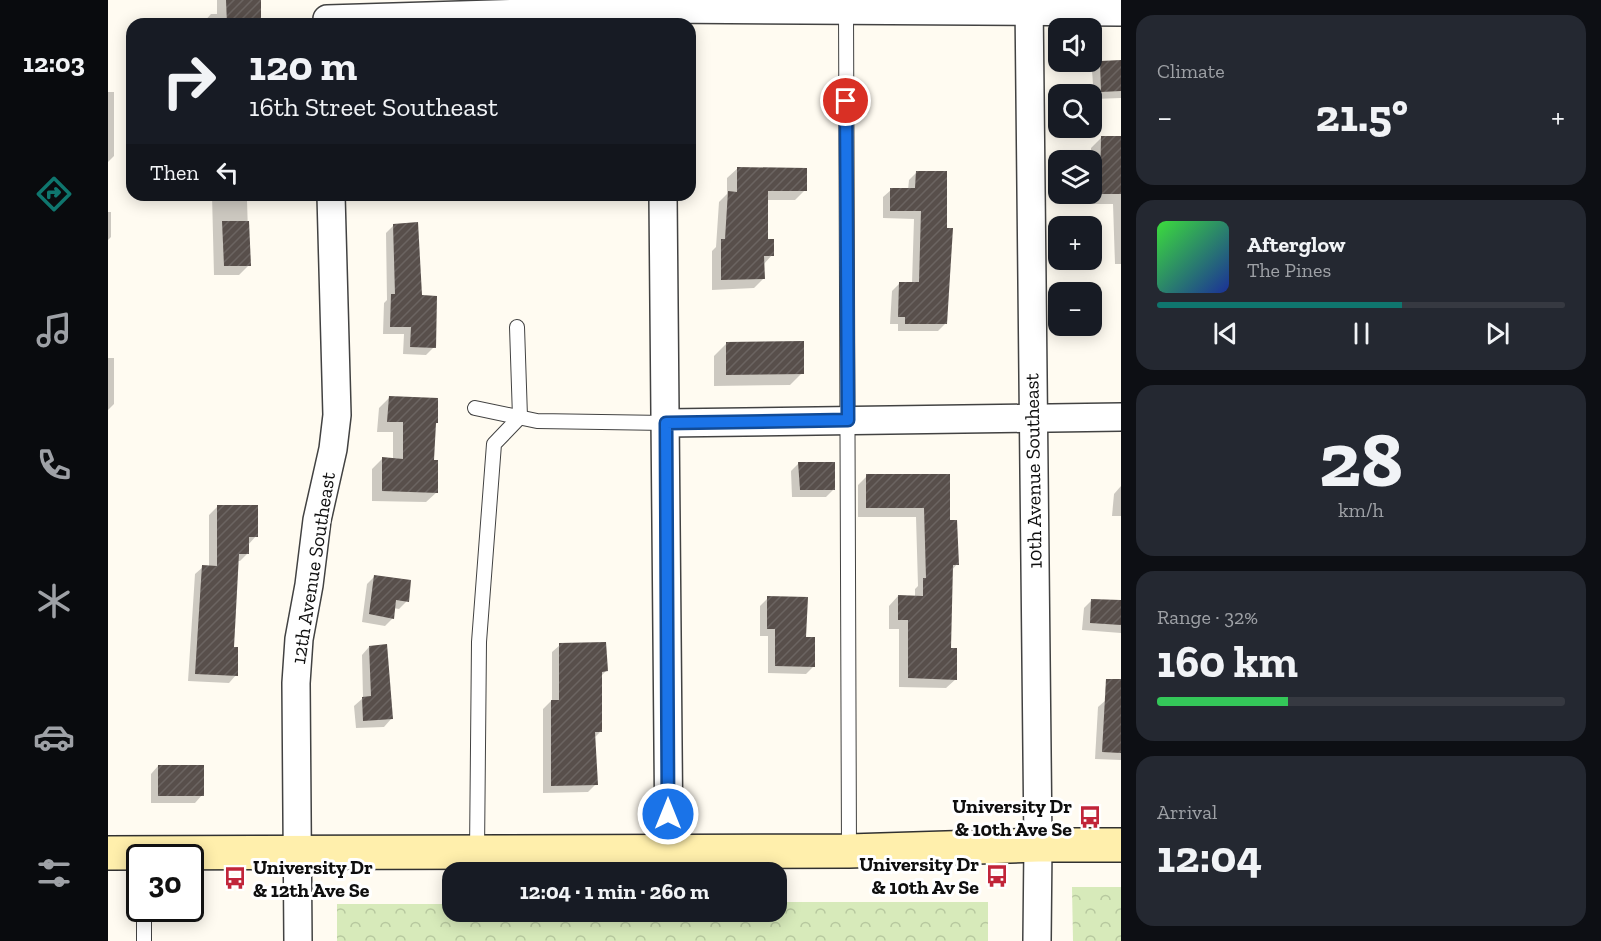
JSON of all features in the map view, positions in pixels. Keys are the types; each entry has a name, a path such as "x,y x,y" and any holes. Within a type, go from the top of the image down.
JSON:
{"street":[{"path":"327,14 846,10 1029,6 1121,12"},
{"name":"10th Avenue Southeast","path":"1029,6 1038,845 1037,941"},
{"name":"12th Avenue Southeast","path":"298,941 296,683 298,639 309,585 316,520 333,449 337,415 331,201"},
{"path":"663,201 669,852"},
{"path":"666,423 1121,417"},
{"path":"204,854 849,851 1038,845 1121,845"},
{"path":"108,853 126,854"}],"lane":[{"path":"846,10 849,851"},
{"path":"477,852 478,642 494,444 520,417 517,327"},
{"path":"475,408 537,421 666,423"},
{"path":"144,922 144,941"}],"green space":[{"path":"1072,887 1121,887 1121,941 1073,941"},
{"path":"787,902 988,902 988,941 337,941 337,904 442,904 442,922 787,922"}],"building":[{"path":"226,0 261,0 261,18 227,18"},
{"path":"1121,60 1121,91 1102,92 1102,61"},
{"path":"1102,136 1121,136 1121,194 1102,194"},
{"path":"737,167 807,168 807,191 768,191 768,239 774,239 774,256 764,256 765,279 721,280 721,239 725,239 728,191 737,192"},
{"path":"916,171 947,171 947,228 953,228 947,324 905,324 905,317 898,317 899,282 919,282 921,211 890,211 890,188 915,188"},
{"path":"222,221 249,221 251,266 224,266"},
{"path":"418,222 422,295 437,296 436,348 410,347 411,327 390,327 391,294 395,294 393,224"},
{"path":"804,341 804,374 726,375 726,342"},
{"path":"389,396 438,398 434,460 438,460 438,493 382,491 382,457 403,459 403,422 387,422"},
{"path":"798,462 835,462 835,490 800,490"},
{"path":"866,474 950,474 950,520 957,520 959,565 953,565 951,648 957,648 957,680 908,678 908,620 898,620 898,595 923,596 923,578 926,578 924,508 866,508"},
{"path":"217,505 258,505 258,537 249,537 249,554 239,554 234,647 238,647 238,676 195,674 202,565 217,566"},
{"path":"374,575 411,580 409,602 396,600 394,619 369,614"},
{"path":"767,596 808,597 806,637 815,637 815,667 775,666 775,629 767,629"},
{"path":"1091,599 1121,600 1121,625 1090,623"},
{"path":"606,642 608,671 602,672 602,732 595,732 598,785 551,786 551,700 559,700 559,643"},
{"path":"387,644 393,719 363,721 362,697 371,696 369,646"},
{"path":"1106,679 1121,679 1121,753 1102,752"},
{"path":"158,765 204,765 204,796 158,796"}],"place":[{"name":"University Dr & 10th Ave Se","path":"1090,817"},
{"name":"University Dr & 10th Av Se","path":"997,876"},
{"name":"University Dr & 12th Ave Se","path":"235,878"}],"route":[{"path":"668,814 666,423 848,420 846,101"}]}
